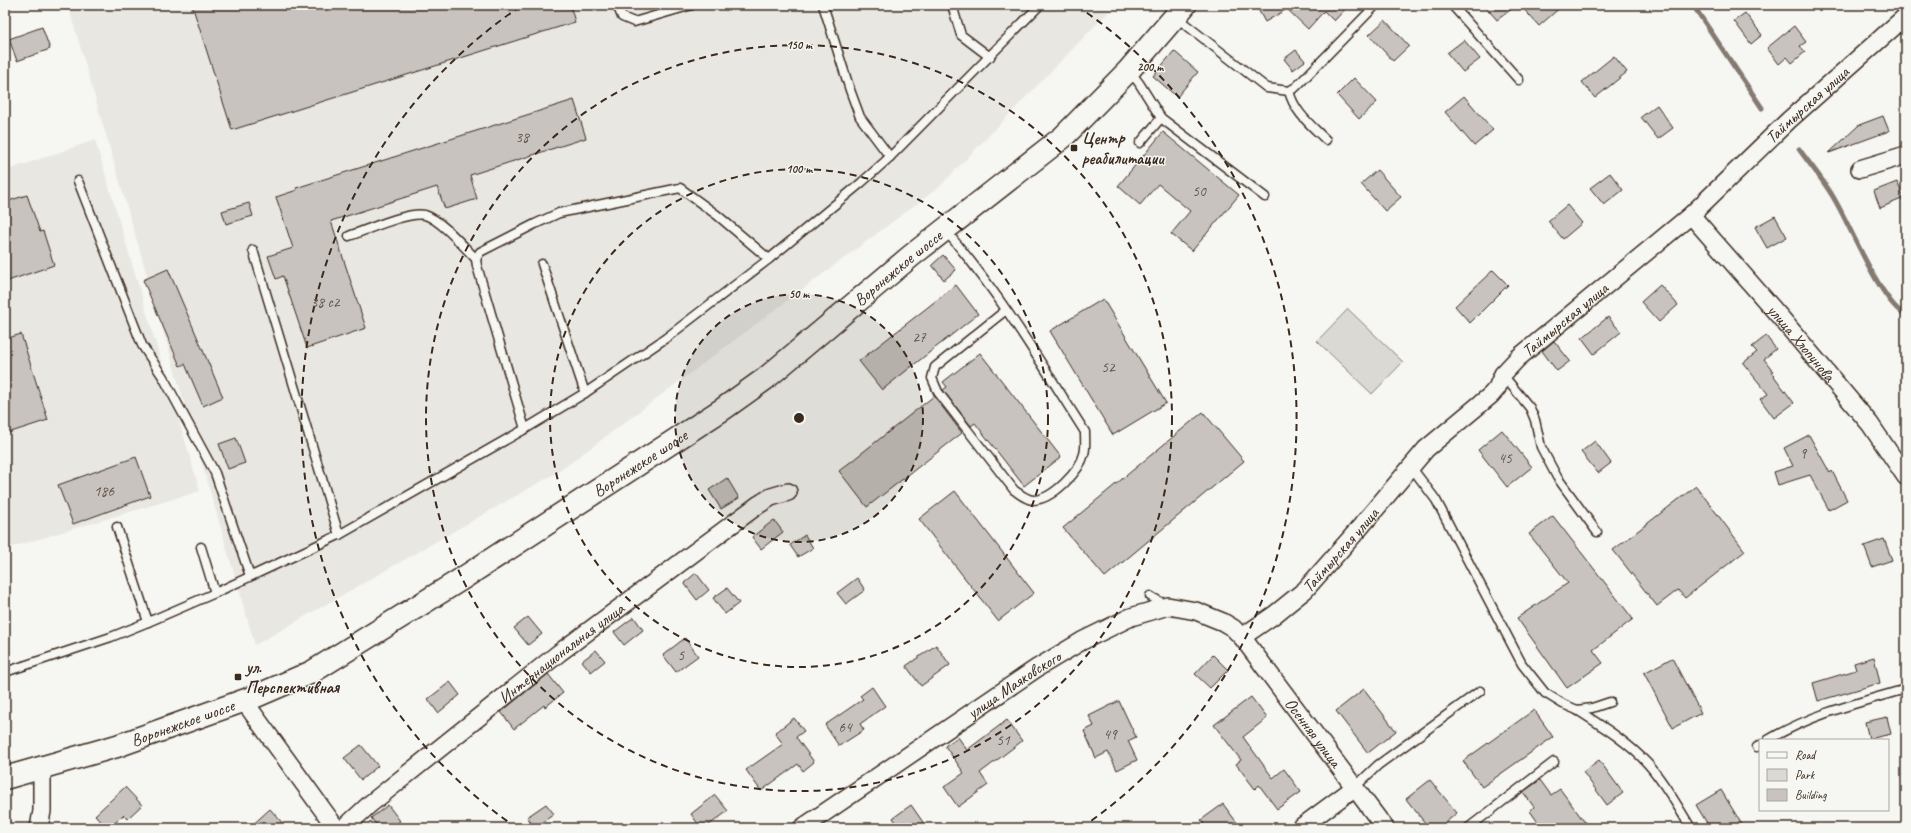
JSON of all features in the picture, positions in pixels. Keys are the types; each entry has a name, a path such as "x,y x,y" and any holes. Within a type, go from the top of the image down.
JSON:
{"main road":[{"name":"Воронежское шоссе","path":"5,778 117,746 244,701 312,672 460,580 723,409 765,378 944,229 1063,137 1129,70 1180,11"}],"street":[{"name":"Таймырская улица","path":"1242,637 1274,615 1305,590 1412,468 1426,449 1491,394 1497,388 1503,374 1524,353 1691,215 1789,120 1906,16"},
{"path":"1860,169 1906,155"},
{"name":"улица Хлопунова","path":"1691,215 1781,318 1870,424 1906,477"},
{"name":"Интернациональная улица","path":"344,828 370,804 559,653 758,505 771,497 788,492"},
{"name":"улица Маяковского","path":"802,828 1037,668 1082,641 1130,617 1168,606 1196,611 1223,622 1233,628 1242,637"},
{"name":"Осенняя улица","path":"1242,637 1385,828"},
{"path":"244,701 336,828"},
{"path":"39,828 42,811 42,768"},
{"path":"1300,828 1354,788"}],"lane":[{"path":"617,5 622,17 634,22 692,5"},
{"path":"823,5 860,117 890,157"},
{"path":"952,5 961,34 990,57"},
{"path":"5,672 111,637 148,622 215,593 339,535 525,430 585,393 666,338 769,259 890,157 1040,5"},
{"path":"1180,11 1267,88 1289,90 1305,78 1376,5"},
{"path":"1452,5 1518,80"},
{"path":"1129,70 1140,83 1161,118 1265,197"},
{"path":"1289,90 1291,99 1300,114 1326,140"},
{"path":"1140,143 1161,118"},
{"path":"78,181 142,345 163,377 215,473 250,576"},
{"path":"476,259 480,252 559,213 680,188 769,259"},
{"path":"349,236 410,215 425,215 436,222 476,259 525,430"},
{"path":"944,229 965,253 1006,310 1085,432 1085,453 1074,473 1049,494 1032,500 1023,497 1014,490 938,392 932,378 935,367 1006,310"},
{"path":"253,250 339,535"},
{"path":"542,264 585,393"},
{"path":"1503,374 1530,408 1535,420 1541,447 1557,476 1597,532"},
{"path":"1412,468 1436,500 1522,664 1544,693 1577,710 1615,734 1648,764 1674,800 1691,828"},
{"path":"117,527 148,622"},
{"path":"201,547 215,593"},
{"path":"1150,596 1168,606"},
{"path":"1770,739 1793,725 1820,715 1906,690"},
{"path":"1354,788 1378,765 1480,691"},
{"path":"1577,710 1592,708 1610,702"},
{"path":"1468,828 1554,762"}],"shaded area":[{"path":"68,5 1115,5 939,187 561,470 255,645"},
{"path":"95,140 200,491 5,549 5,171"}],"green space":[{"path":"1348,309 1403,362 1372,394 1317,341"}],"building":[{"path":"192,5 570,5 575,22 232,130"},
{"path":"1266,5 1349,5 1334,21 1324,11 1308,29 1287,9 1265,22 1258,9"},
{"path":"1484,5 1517,5 1497,20"},
{"path":"1520,5 1563,5 1539,26"},
{"path":"1745,13 1762,35 1751,44 1734,21"},
{"path":"1385,20 1409,46 1393,61 1369,35"},
{"path":"1794,26 1806,42 1800,46 1805,52 1792,63 1787,57 1779,64 1767,48"},
{"path":"42,27 50,49 17,61 9,39"},
{"path":"1464,40 1480,59 1463,72 1447,53"},
{"path":"1296,50 1305,61 1293,70 1284,59"},
{"path":"1174,51 1198,72 1177,97 1153,76"},
{"path":"1614,56 1627,72 1595,98 1582,82"},
{"path":"1354,78 1377,102 1359,119 1337,95"},
{"path":"1464,96 1493,130 1474,146 1445,112"},
{"path":"574,100 586,138 470,175 477,199 445,209 437,187 331,221 366,328 307,348 283,276 276,279 268,256 293,248 276,197 297,190 296,188"},
{"path":"1657,105 1673,128 1658,139 1641,117"},
{"path":"1883,116 1889,131 1829,153 1859,125"},
{"path":"1163,132 1239,195 1192,251 1171,234 1190,211 1158,184 1140,205 1118,186"},
{"path":"1377,170 1401,197 1385,211 1361,184"},
{"path":"1610,173 1623,190 1604,205 1590,188"},
{"path":"1897,182 1904,198 1880,208 1874,191"},
{"path":"27,195 40,232 43,231 54,265 5,282 5,202"},
{"path":"249,203 253,216 226,224 222,211"},
{"path":"1567,205 1582,223 1563,239 1548,221"},
{"path":"1775,216 1787,237 1767,248 1755,227"},
{"path":"943,255 956,270 944,280 932,265"},
{"path":"168,269 223,397 203,406 185,364 180,366 143,280"},
{"path":"1493,270 1508,285 1470,323 1455,306"},
{"path":"956,285 978,314 882,390 859,361"},
{"path":"1660,285 1678,305 1659,322 1641,302"},
{"path":"1103,299 1166,403 1113,435 1050,331"},
{"path":"1608,317 1621,332 1594,354 1582,338"},
{"path":"21,334 48,420 5,434 5,339"},
{"path":"1766,336 1776,349 1764,359 1773,371 1771,372 1794,403 1774,418 1760,399 1768,394 1743,363 1757,352 1752,347"},
{"path":"1554,341 1570,361 1557,371 1542,351"},
{"path":"980,353 1061,457 1024,486 975,423 971,426 943,390 947,387 943,382"},
{"path":"934,396 962,433 867,507 839,471"},
{"path":"1203,412 1244,461 1105,577 1063,528"},
{"path":"1502,430 1532,467 1507,487 1478,450"},
{"path":"1809,435 1830,473 1832,471 1847,500 1829,510 1810,475 1778,485 1774,472 1793,466 1784,448"},
{"path":"236,438 245,463 228,469 219,444"},
{"path":"1595,441 1611,463 1598,473 1581,452"},
{"path":"136,457 150,496 73,524 58,485"},
{"path":"727,478 739,498 721,509 709,490"},
{"path":"1696,486 1745,551 1685,598 1678,590 1657,606 1613,550"},
{"path":"955,491 1034,593 998,621 919,519"},
{"path":"1553,516 1633,619 1593,650 1603,663 1567,688 1517,618 1568,583 1529,534"},
{"path":"774,520 783,532 761,549 752,537"},
{"path":"805,535 813,548 798,557 790,545"},
{"path":"1884,539 1892,560 1872,567 1864,546"},
{"path":"696,573 709,590 697,600 684,583"},
{"path":"857,578 865,590 846,604 837,593"},
{"path":"727,588 739,603 725,614 713,598"},
{"path":"528,617 542,634 528,645 514,628"},
{"path":"634,617 643,630 624,645 614,632"},
{"path":"685,638 698,656 676,672 663,655"},
{"path":"936,645 950,665 921,686 906,666"},
{"path":"596,650 605,661 591,672 582,661"},
{"path":"1213,655 1228,670 1210,688 1195,674"},
{"path":"1874,657 1880,683 1818,701 1813,683 1856,670 1854,663"},
{"path":"1672,658 1701,713 1673,728 1644,673"},
{"path":"548,674 563,693 545,707 544,705 514,729 501,712"},
{"path":"450,682 460,695 438,713 428,699"},
{"path":"872,687 885,706 860,724 864,730 839,746 825,725 863,699 860,696"},
{"path":"1364,689 1396,731 1368,753 1336,711"},
{"path":"1251,697 1267,718 1243,737 1273,778 1284,769 1301,792 1277,809 1259,785 1255,789 1236,764 1241,760 1214,725"},
{"path":"1119,701 1136,737 1128,741 1137,760 1117,770 1108,752 1096,758 1084,731 1094,726 1089,716"},
{"path":"1534,710 1553,737 1482,787 1463,761"},
{"path":"1887,717 1891,734 1869,739 1865,722"},
{"path":"794,718 804,731 796,737 814,762 803,771 798,764 761,791 746,770 783,744 775,733"},
{"path":"1007,720 1022,741 980,773 988,785 958,807 944,787 964,773 945,746 958,737 967,750"},
{"path":"361,745 378,766 361,780 344,758"},
{"path":"1599,760 1623,793 1607,805 1583,772"},
{"path":"1430,780 1457,813 1439,828 1429,828 1406,799"},
{"path":"1540,780 1551,795 1560,789 1589,828 1542,828 1530,811 1534,807 1523,792"},
{"path":"125,787 142,805 127,819 123,815 110,828 107,828 95,815"},
{"path":"1721,790 1744,828 1710,828 1696,805"},
{"path":"715,795 728,811 705,828 701,828 691,814"},
{"path":"546,804 554,814 535,828 527,817"},
{"path":"1223,804 1241,828 1207,828 1201,820"},
{"path":"388,805 400,821 390,828 379,828 371,818"},
{"path":"911,805 927,828 900,828 893,818"},
{"path":"270,809 287,828 249,828"}],"waterway":[{"path":"1693,5 1762,108"},
{"path":"1799,149 1832,195 1877,282 1897,309 1906,315"}],"place":[{"name":"Центр реабилитации","path":"1074,148"},
{"name":"ул. Перспективная","path":"238,677"}]}
